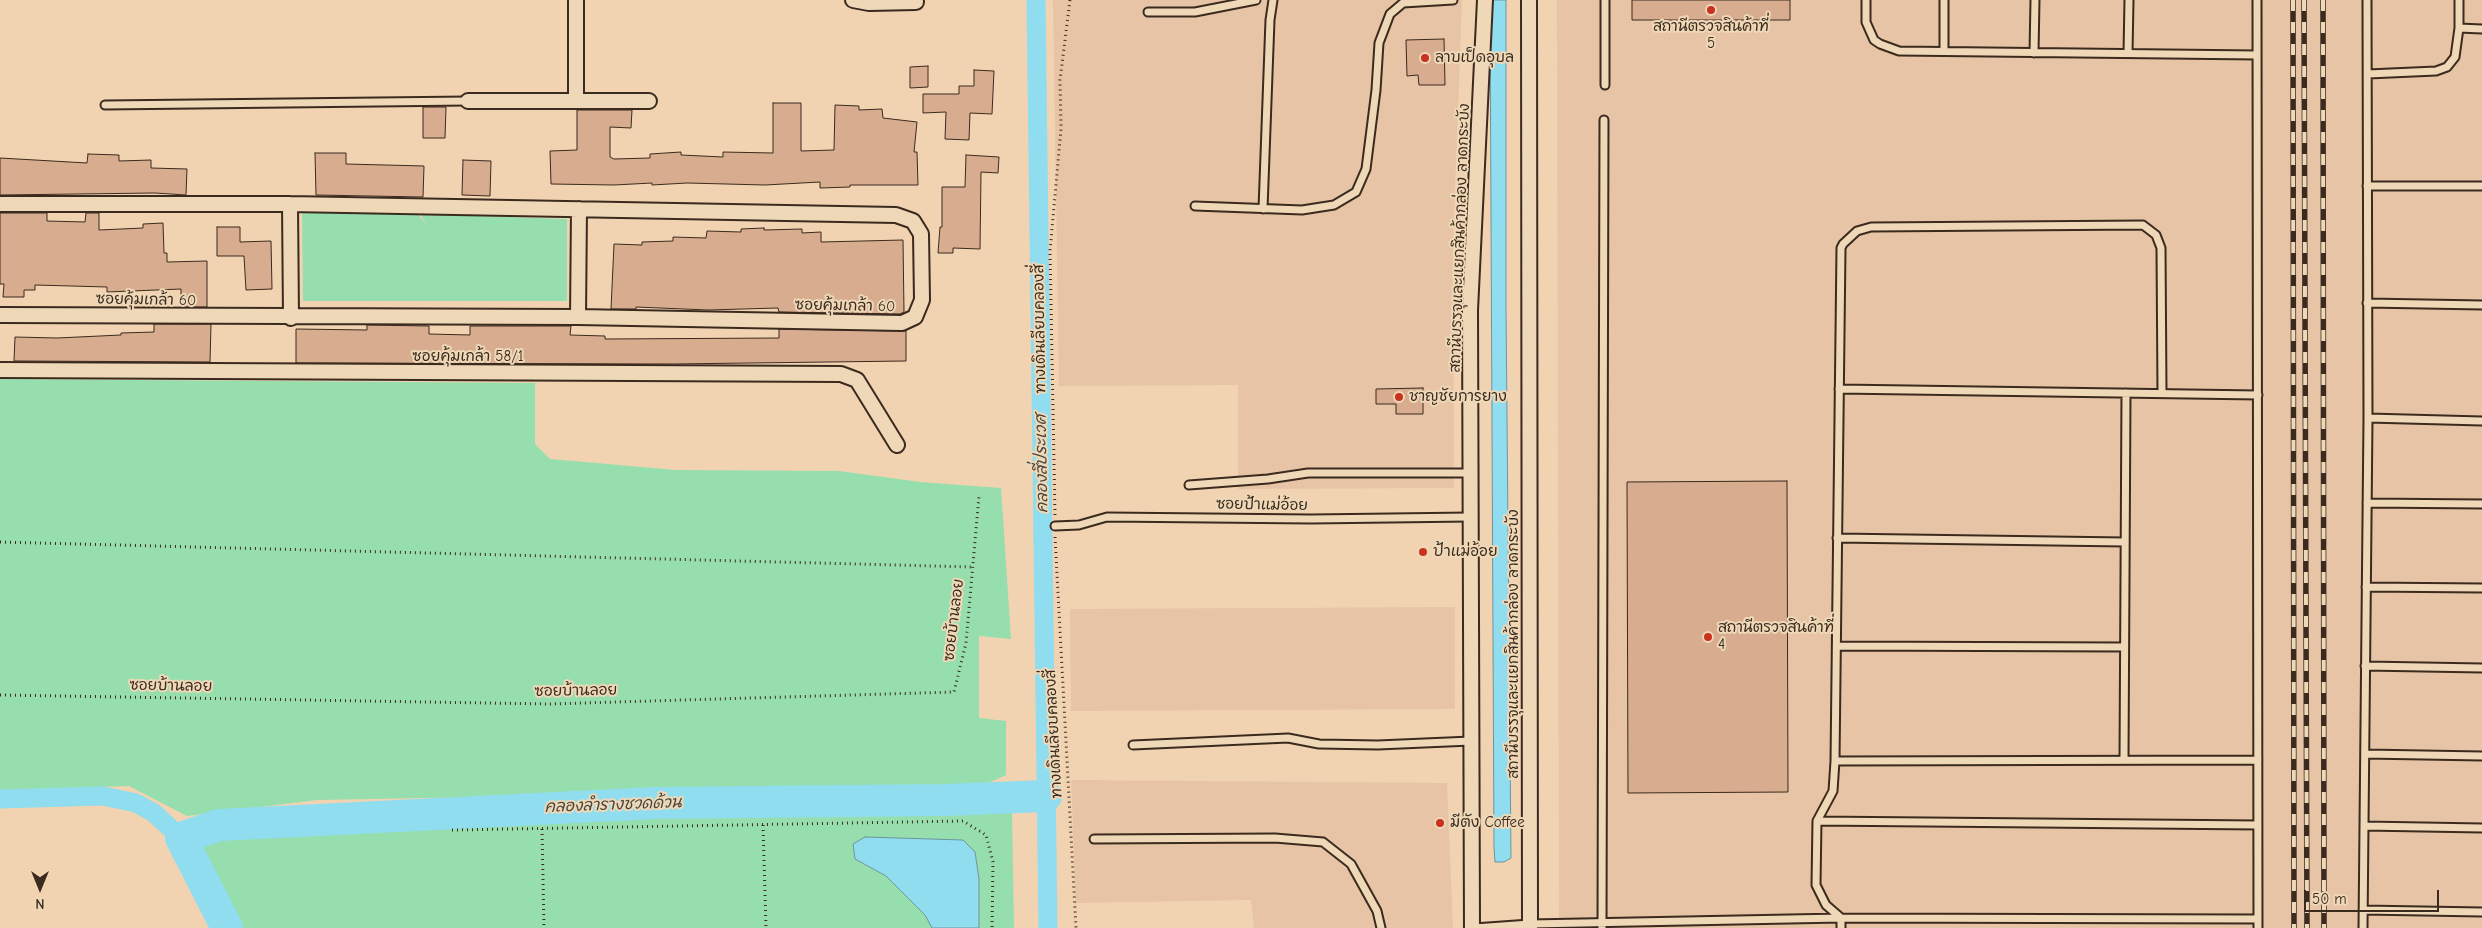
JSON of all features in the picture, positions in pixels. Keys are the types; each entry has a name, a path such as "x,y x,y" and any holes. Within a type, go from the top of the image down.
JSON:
{"street":[{"path":"576,0 576,101"},
{"path":"853,0 869,3 916,2"},
{"name":"สถานีบรรจุและแยกสินค้ากล่อง ลาดกระบัง","path":"1473,928 1470,310 1485,0"},
{"name":"สถานีบรรจุและแยกสินค้ากล่อง ลาดกระบัง","path":"1529,0 1530,926"},
{"path":"468,101 649,101"},
{"name":"ซอยคุ้มเกล้า 60","path":"0,204 290,204 896,215 913,221 921,234 922,300 915,317 902,323 578,317 291,318 0,315"},
{"path":"290,204 291,318"},
{"path":"578,317 579,209"},
{"name":"ซอยคุ้มเกล้า 58/1","path":"0,370 841,374 857,380 897,445"}],"lane":[{"path":"1148,12 1195,12 1256,0"},
{"path":"1264,209 1270,20 1273,0"},
{"path":"1195,206 1302,210 1334,205 1356,192 1366,169 1376,90 1379,43 1390,14 1400,2 1453,0"},
{"path":"1605,0 1605,85"},
{"path":"1866,0 1867,28 1880,44 1899,51 2128,52 2258,55"},
{"path":"1944,0 1944,51"},
{"path":"2034,52 2035,0"},
{"path":"2128,0 2128,52"},
{"path":"2258,0 2258,928"},
{"path":"2363,928 2368,418 2367,0"},
{"path":"2368,74 2436,71 2447,67 2455,57 2459,28 2459,0"},
{"path":"2459,28 2482,29"},
{"path":"105,106 468,101"},
{"path":"1602,926 1604,120"},
{"path":"2367,186 2482,186"},
{"path":"1841,928 1841,918 1826,904 1816,885 1817,821 1833,791 1835,761 1838,646 1837,538 1841,248 1846,240 1858,230 1872,227 2143,226 2156,235 2161,248 2162,393"},
{"path":"2367,303 2482,304"},
{"path":"1839,389 2258,395"},
{"path":"2124,760 2126,393"},
{"path":"2368,418 2482,421"},
{"path":"1189,485 1260,480 1308,473 1470,472"},
{"path":"2367,503 2482,504"},
{"name":"ซอยป้าแม่อ้อย","path":"1055,526 1079,525 1107,517 1301,519 1470,517"},
{"path":"1837,538 2125,542"},
{"path":"2366,587 2482,588"},
{"path":"1838,646 2124,647"},
{"path":"2365,666 2482,668"},
{"path":"1133,745 1288,738 1319,744 1378,745 1471,741"},
{"path":"2365,754 2482,756"},
{"path":"1835,761 2258,760"},
{"path":"1817,821 2258,825"},
{"path":"2364,826 2482,828"},
{"path":"1094,839 1275,838 1323,842 1351,864 1377,911 1381,928"},
{"path":"2363,910 2482,912"},
{"path":"1473,928 1602,926 1841,918 2258,919"}],"path":[{"name":"ทางเดินเลียบคลองสี่","path":"1070,0 1060,80 1060,129 1050,251 1055,526 1076,928"},
{"name":"ซอยบ้านลอย","path":"0,694 549,704 954,692 966,643 979,496"},
{"path":"0,542 972,567"},
{"path":"452,830 963,821 986,835 993,862 992,928"},
{"path":"763,825 766,928"},
{"path":"542,829 544,928"}],"shaded area":[{"path":"1053,0 1462,0 1453,246 1454,488 1238,489 1238,385 1059,386"},
{"path":"1557,0 2482,0 2482,928 1559,928"},
{"path":"1455,607 1455,709 1071,711 1070,609"},
{"path":"1071,780 1447,783 1453,928 1254,928 1251,900 1076,903"}],"green space":[{"path":"302,212 417,213 427,225 420,214 567,219 567,301 303,301"},
{"path":"0,379 535,383 535,444 550,459 676,470 839,471 920,482 1001,488 1011,639 979,636 979,718 1006,721 1006,775 977,788 317,800 187,816 129,786 0,790"},
{"path":"993,805 1012,812 1014,928 979,928 979,879 975,852 963,840 855,859 886,876 925,915 932,928 240,928 201,852 211,836 238,830 340,825"}],"water":[{"path":"1490,0 1506,0 1506,308 1511,858 1504,862 1495,862 1494,847"},
{"path":"865,837 963,840 975,852 979,879 979,928 932,928 925,915 886,876 855,859 853,844"}],"building":[{"name":"สถานีตรวจสินค้าที่ 5","path":"1632,0 1790,0 1790,20 1632,20"},
{"name":"ลาบเป็ดอุบล","path":"1444,39 1445,85 1419,85 1418,75 1407,76 1406,40"},
{"path":"928,66 928,87 910,88 910,67"},
{"path":"974,70 994,71 992,114 970,113 969,140 945,139 946,112 923,113 923,94 959,94 959,86 974,86"},
{"path":"773,103 801,103 801,151 834,150 835,105 859,106 859,110 882,109 883,118 917,122 914,152 917,152 918,185 850,185 850,187 820,188 820,182 765,185 687,183 652,185 652,183 614,185 551,184 550,151 577,150 577,110 632,110 631,128 610,127 610,157 614,159 650,158 650,154 681,152 681,155 723,157 723,152 773,153"},
{"path":"423,107 446,107 445,138 423,138"},
{"path":"315,153 346,153 346,164 424,166 423,197 316,195"},
{"path":"88,154 119,155 119,161 151,160 151,168 187,169 186,195 155,193 0,195 0,158 87,163"},
{"path":"966,155 999,157 998,173 981,172 980,249 953,248 953,253 938,253 940,227 942,227 942,187 965,187"},
{"path":"463,160 491,161 490,196 462,195"},
{"path":"0,213 47,213 47,221 85,222 86,213 99,213 99,230 143,228 143,224 163,223 164,253 167,253 167,262 207,261 207,307 181,307 181,289 107,292 107,287 35,285 35,290 24,290 24,297 3,297 4,284 0,284"},
{"path":"217,227 240,227 240,242 271,241 272,289 246,290 244,256 217,256"},
{"path":"764,228 764,230 802,229 802,233 821,232 821,242 903,240 904,312 900,314 779,312 778,308 708,310 636,307 636,309 611,309 614,244 642,245 642,242 673,241 673,237 706,238 707,231 741,232 741,229"},
{"path":"154,324 211,324 210,362 14,361 15,337 57,338 154,332"},
{"path":"367,325 429,326 429,334 470,335 470,326 571,326 570,335 605,336 605,339 779,338 779,329 906,331 906,361 672,364 296,363 296,329 367,330"},
{"name":"ชาญชัยการยาง","path":"1423,388 1423,414 1396,414 1396,404 1376,404 1376,389"},
{"name":"สถานีตรวจสินค้าที่ 4","path":"1787,481 1788,792 1628,793 1627,482"}],"waterway":[{"name":"คลองสี่ประเวศ","path":"1036,0 1048,928"},
{"name":"คลองลำรางชวดด้วน","path":"0,799 103,796 136,803 154,813 181,838"},
{"name":"คลองลำรางชวดด้วน","path":"227,928 181,838 219,825 655,803 945,800 1046,796"}],"railway":[{"path":"2293,0 2294,928"},
{"path":"2304,0 2307,928"},
{"path":"2323,0 2324,928"}],"place":[{"name":"สถานีตรวจสินค้าที่ 5","path":"1711,10"},
{"name":"ลาบเป็ดอุบล","path":"1425,58"},
{"name":"ชาญชัยการยาง","path":"1399,397"},
{"name":"ป้าแม่อ้อย","path":"1423,552"},
{"name":"สถานีตรวจสินค้าที่ 4","path":"1708,637"},
{"name":"มีตัง Coffee","path":"1440,823"}]}
